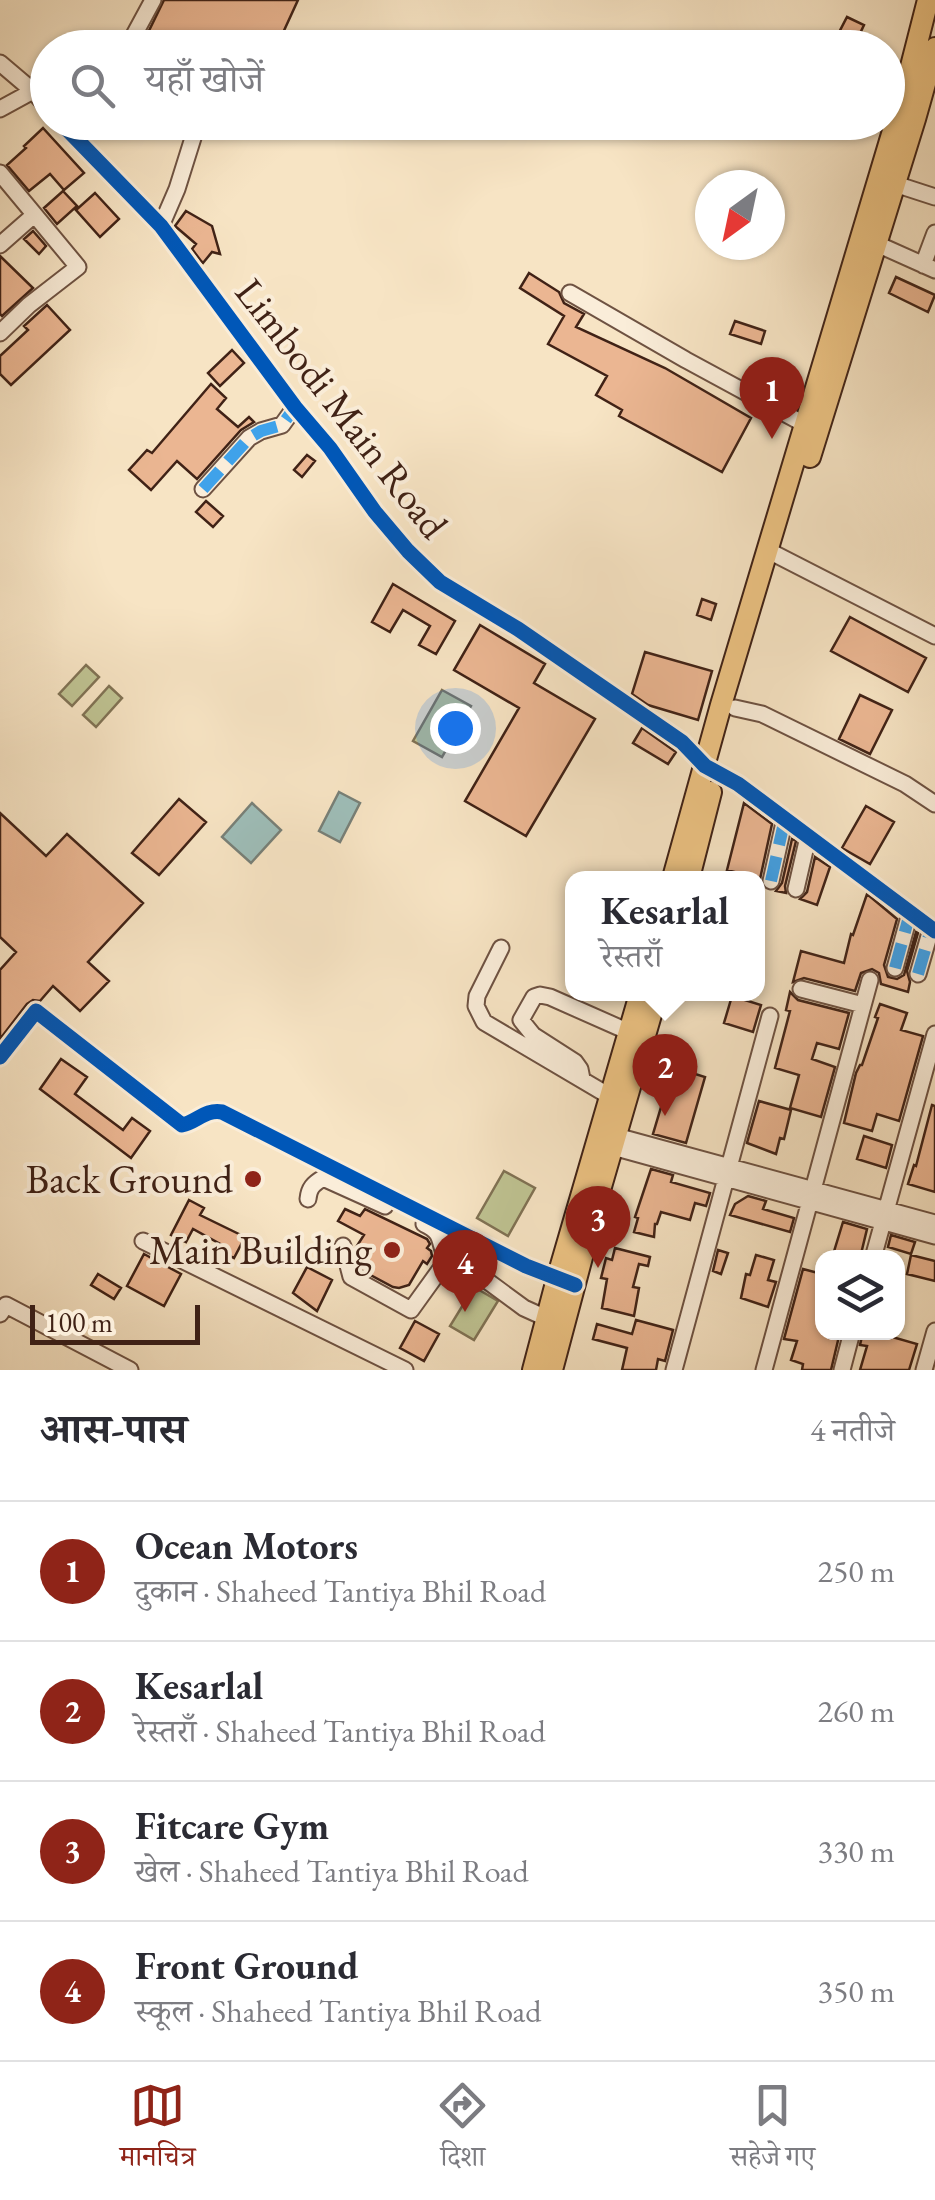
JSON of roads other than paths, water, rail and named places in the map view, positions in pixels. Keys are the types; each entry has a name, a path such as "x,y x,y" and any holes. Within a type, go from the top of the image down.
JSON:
{"main road":[{"path":"905,87 928,0"},
{"path":"675,871 877,244 935,48"},
{"path":"690,871 710,768 735,708 806,425 890,140"},
{"path":"533,1370 546,1318 566,1282 614,1122 638,1001"},
{"path":"552,1370 566,1282 655,1001"}],"street":[{"path":"136,30 154,0"},
{"path":"0,64 30,89"},
{"path":"0,109 30,93"},
{"name":"Limbodi Main Road","path":"76,140 161,226 386,525 440,582 682,742 710,768 785,818 933,930"},
{"path":"161,226 192,140"},
{"path":"0,173 78,268 28,305 0,333"},
{"path":"895,184 935,197"},
{"path":"0,245 34,215"},
{"path":"877,244 929,267 935,234"},
{"path":"570,293 806,425"},
{"path":"203,488 249,438 261,430 282,425 294,407"},
{"path":"775,554 935,636"},
{"path":"735,708 762,714 905,784 935,804"},
{"path":"771,881 785,818"},
{"path":"796,889 808,837"},
{"path":"895,968 910,913"},
{"path":"918,974 933,930"},
{"path":"501,948 477,996 476,1006 484,1022 582,1079 614,1122 728,1173 884,1216 935,1236"},
{"path":"764,1370 870,980"},
{"path":"802,989 864,1005"},
{"path":"582,1079 575,1062 533,1035 521,1020 534,997 550,997 629,1032"},
{"path":"0,1057 36,1011 182,1125 213,1110 222,1112 526,1266 566,1282"},
{"path":"674,1370 770,1016"},
{"path":"875,1250 935,1034"},
{"path":"308,1199 314,1183 323,1178 436,1230 447,1260 467,1266 524,1308 546,1318"},
{"path":"884,1216 935,1223"},
{"path":"143,1241 405,1370"},
{"path":"343,1246 351,1277 411,1310 447,1260"},
{"path":"2,1307 130,1370"},
{"path":"924,1370 935,1331"},
{"path":"842,1370 850,1340"}],"water":[{"path":"339,792 360,803 340,842 319,831"},
{"path":"252,803 281,830 251,863 222,837"}],"place":[{"name":"Ocean Motors","path":"772,439"},
{"name":"Kesarlal","path":"665,1116"},
{"name":"Back Ground","path":"253,1179"},
{"name":"Main Building","path":"392,1250"},
{"name":"Fitcare Gym","path":"598,1268"},
{"name":"Front Ground","path":"465,1312"}]}
